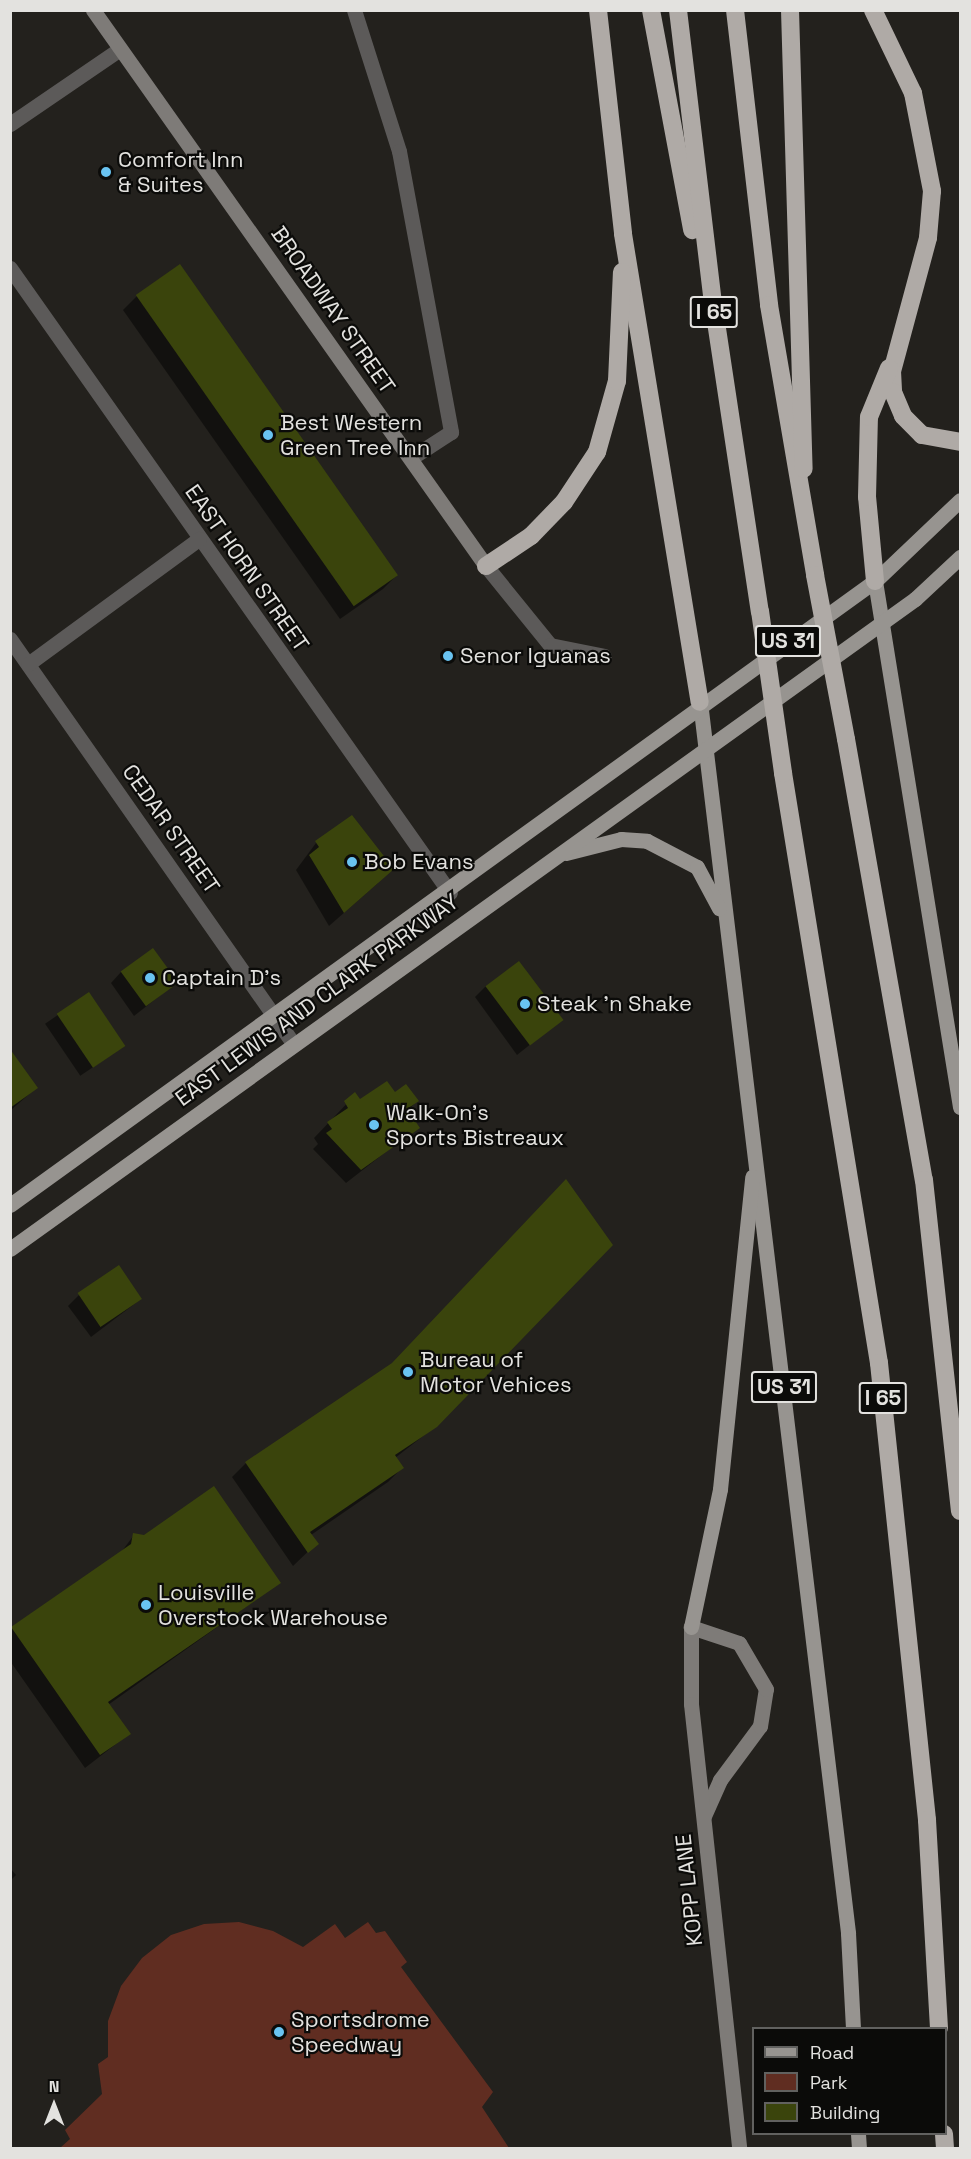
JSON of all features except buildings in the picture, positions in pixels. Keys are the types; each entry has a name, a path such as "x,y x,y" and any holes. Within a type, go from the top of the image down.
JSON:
{"highway":[{"path":"598,10 624,234 700,702"},
{"path":"651,10 740,482"},
{"name":"I 65","path":"678,10 740,482 783,773 879,1363 927,1820 939,2027"},
{"name":"I 65","path":"735,10 771,316 806,534 816,575 846,739 924,1180 960,1511"},
{"path":"790,10 806,534"},
{"path":"873,10 913,93 932,191 928,238 892,371 903,416 933,441 960,442"},
{"path":"486,566 531,536 564,502 597,452 617,381 624,234"},
{"path":"876,580 867,497 869,417 899,341"}],"main road":[{"name":"US 31","path":"852,2027 848,1934 755,1144 724,919 700,702 876,580 960,500"},
{"name":"EAST LEWIS AND CLARK PARKWAY","path":"10,1249 706,747 885,621 960,557"},
{"path":"876,580 885,621 960,1107"},
{"name":"EAST LEWIS AND CLARK PARKWAY","path":"10,1205 276,1018 450,892 700,702"},
{"path":"555,857 621,839 656,844 697,867 724,919"},
{"path":"691,1627 720,1489 755,1144"}],"street":[{"path":"354,10 399,151 451,432 411,458"},
{"name":"BROADWAY STREET","path":"98,12 120,49 486,566 550,645 604,656"},
{"path":"10,124 120,49"},
{"name":"EAST HORN STREET","path":"10,268 450,892"},
{"path":"28,664 199,539"},
{"name":"CEDAR STREET","path":"10,639 294,1045"},
{"path":"691,1627 739,1643 766,1689 760,1726 720,1780 704,1816"},
{"name":"KOPP LANE","path":"691,1627 691,1704 739,2148"}],"green space":[{"name":"Sportsdrome Speedway","path":"239,1922 273,1931 303,1947 335,1924 345,1938 368,1922 376,1933 385,1931 407,1962 401,1967 493,2092 482,2107 509,2148 60,2148 70,2139 65,2130 102,2094 98,2064 108,2057 108,2021 121,1986 142,1958 171,1935 204,1924"}],"place":[{"name":"Comfort Inn & Suites","path":"106,172"},
{"name":"Best Western Green Tree Inn","path":"268,435"},
{"name":"Senor Iguanas","path":"448,656"},
{"name":"Bob Evans","path":"352,862"},
{"name":"Captain D's","path":"150,978"},
{"name":"Steak 'n Shake","path":"525,1004"},
{"name":"Walk-On's Sports Bistreaux","path":"374,1125"},
{"name":"Bureau of Motor Vehices","path":"408,1372"},
{"name":"Louisville Overstock Warehouse","path":"146,1605"},
{"name":"Sportsdrome Speedway","path":"279,2032"}]}
